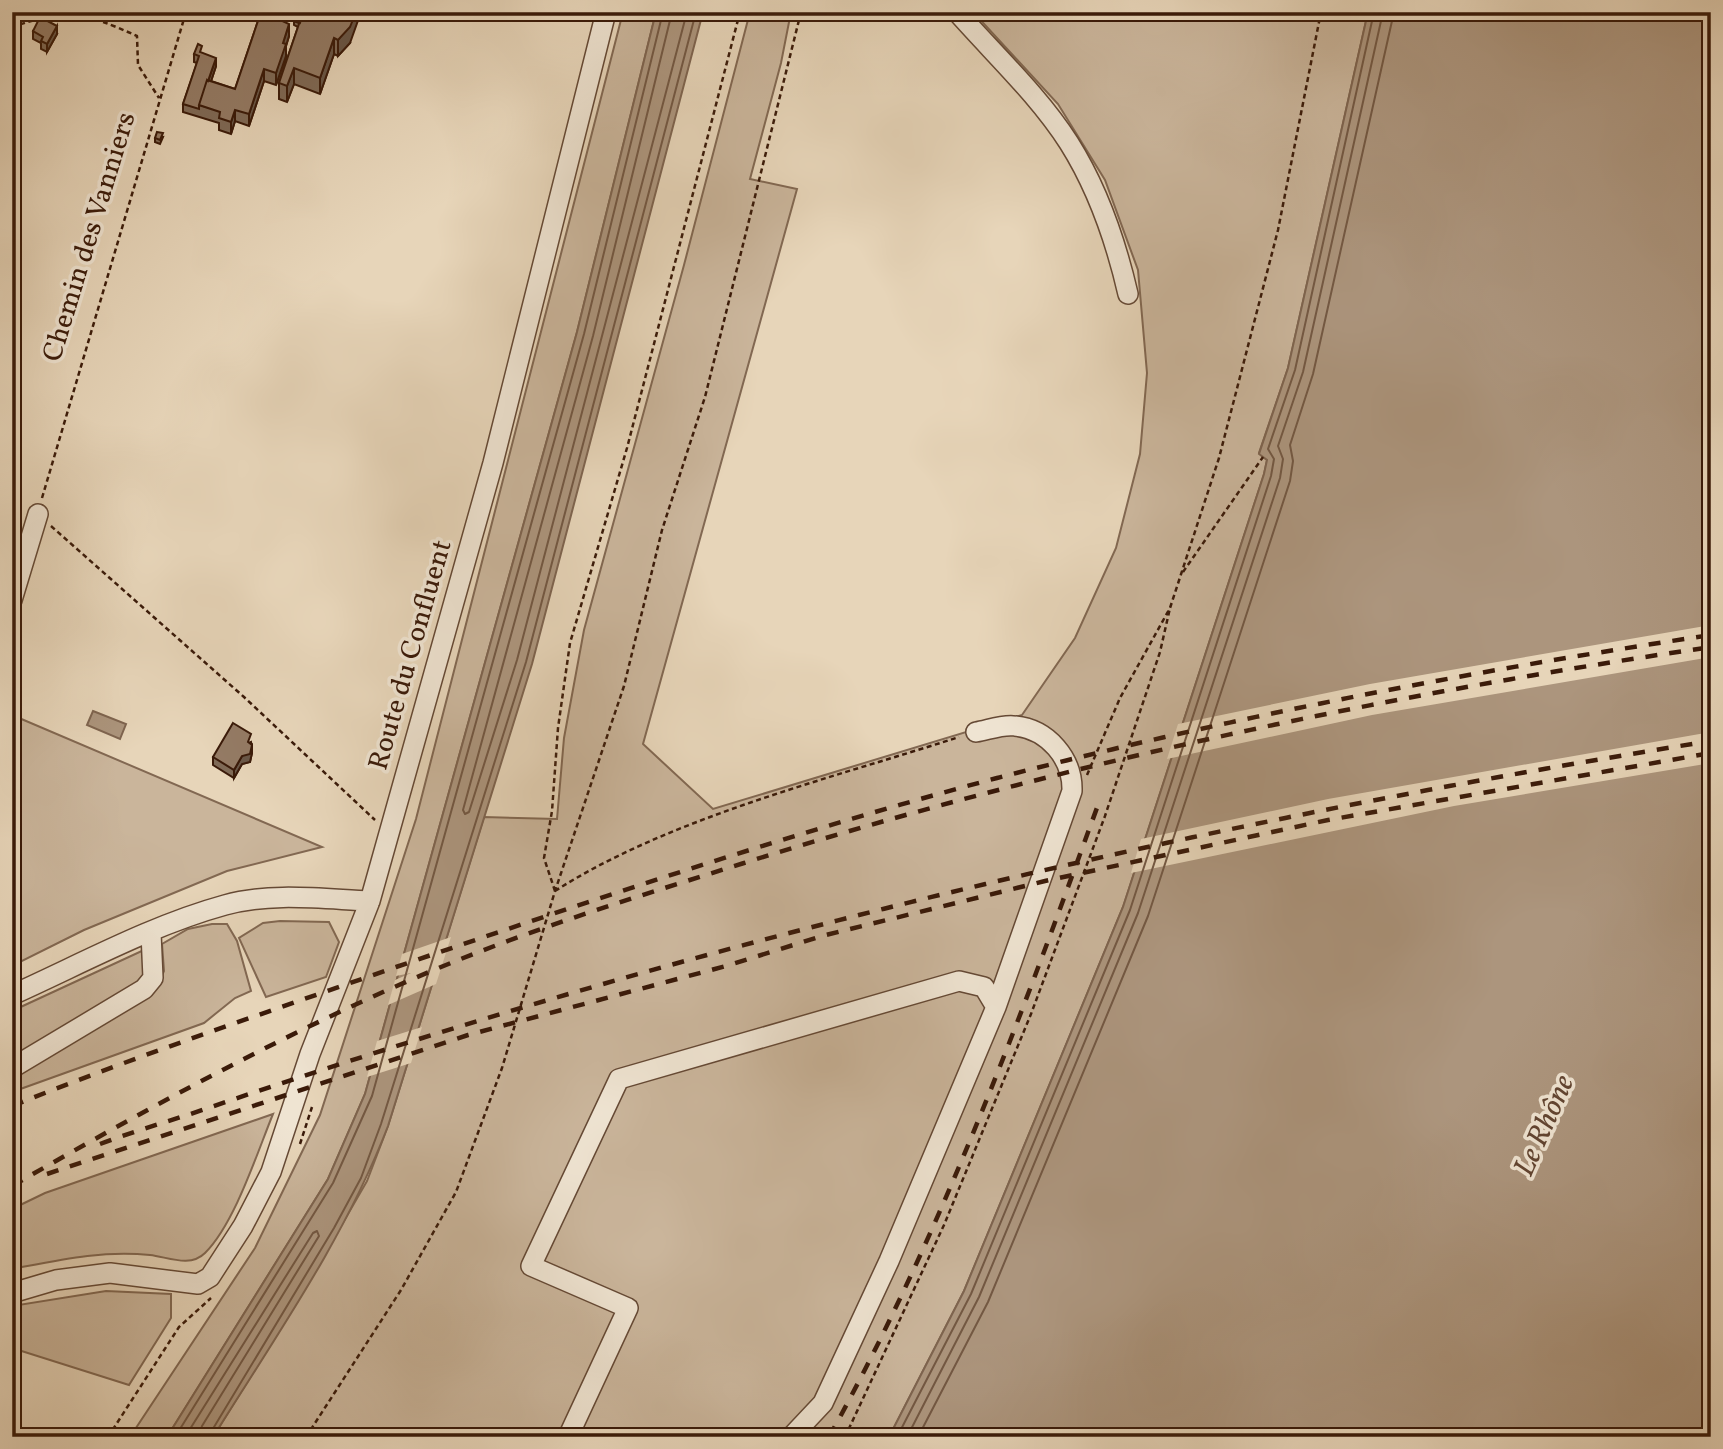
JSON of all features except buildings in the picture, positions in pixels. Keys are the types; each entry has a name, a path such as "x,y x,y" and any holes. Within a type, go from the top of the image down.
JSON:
{"street":[{"name":"Route du Confluent","path":"12,1293 56,1280 110,1273 198,1284 210,1277 224,1256 271,1172 310,1054 370,901 493,463 606,12"},
{"path":"957,12 1046,112 1069,144 1094,188 1120,258 1128,294"},
{"path":"12,600 38,514"},
{"path":"790,1437 823,1403 889,1261 996,1007 1072,792 1072,776 1059,749 1039,733 1014,725 976,732"},
{"path":"12,995 151,933 226,904 279,898 370,901"},
{"path":"12,1068 144,989 153,978 151,933"},
{"path":"568,1437 628,1308 531,1266 619,1079 959,981 984,987 996,1007"}],"path":[{"name":"Chemin des Vanniers","path":"38,514 186,12"},
{"path":"555,891 544,858 552,811 558,728 570,643 627,448 740,12"},
{"path":"306,1437 401,1290 456,1192 502,1068 555,891 624,686 662,530 705,397 801,12"},
{"path":"845,1437 944,1225 1031,1014 1105,816 1160,652 1170,608 1219,458 1278,230 1321,12"},
{"path":"12,27 53,14 91,14 137,36 138,65 160,99"},
{"path":"1181,574 1263,457"},
{"path":"38,514 244,696 351,795 389,835"},
{"path":"1072,792 1087,776 1126,687 1170,608"},
{"path":"555,891 588,870 720,814 976,732"},
{"path":"108,1437 179,1327 195,1311"}],"shaded area":[{"path":"623,12 656,12 577,332 365,1094 328,1179 167,1437 130,1437 255,1248 320,1115 416,819"},
{"path":"750,12 791,12 781,63 750,179 797,189 643,744 713,809 1022,715 1075,638 1116,548 1140,454 1147,373 1138,270 1105,180 1058,104 973,12 1368,12 1288,368 1259,453 1267,460 1264,474 1123,907 964,1291 889,1437 213,1437 296,1304 367,1181 388,1126 484,817 557,819 564,738 584,630"},
{"path":"12,715 322,847 227,871 84,930 12,966"},
{"path":"329,922 339,942 326,977 266,997 239,938 263,923"},
{"path":"227,924 237,941 251,991 235,998 204,1023 12,1092 12,1076 154,992 164,971 162,944 188,929"},
{"path":"146,949 149,975 12,1061 12,1011"},
{"path":"273,1114 226,1224 216,1240 199,1257 186,1261 150,1255 98,1255 12,1269 12,1209 45,1193"},
{"path":"106,1291 171,1294 171,1318 129,1385 12,1348 12,1306"}],"water":[{"path":"656,12 703,12 532,664 388,1126 371,1167 330,1247 213,1437 167,1437 328,1179 365,1094 577,332"},
{"name":"Le Rhône","path":"1368,12 1711,12 1711,1437 889,1437 964,1291 1123,907 1264,474 1267,460 1259,454 1288,368"},
{"path":"93,711 126,724 120,739 87,725"}],"pier":[{"path":"1711,625 1711,657 1372,715 1167,759 1178,724 1370,684"},
{"path":"1711,732 1711,763 1454,806 1131,873 1141,839 1328,799"},
{"path":"451,937 436,984 388,1005 395,980 411,973 396,976 402,954"},
{"path":"422,1027 411,1063 367,1077 377,1041"}],"railway":[{"path":"12,1106 156,1051 471,942 695,867 921,799 1085,756 1263,715 1531,664 1711,635"},
{"path":"12,1186 114,1128 322,1020 506,941 665,888 863,827 982,794 1223,736 1466,687 1711,647"},
{"path":"100,1144 395,1047 580,991 766,939 953,892 1141,848 1331,809 1520,773 1711,741"},
{"path":"47,1174 468,1035 726,966 822,936 1045,881 1328,820 1711,753"},
{"path":"829,1437 907,1284 942,1206 1008,1046 1098,805"}]}
